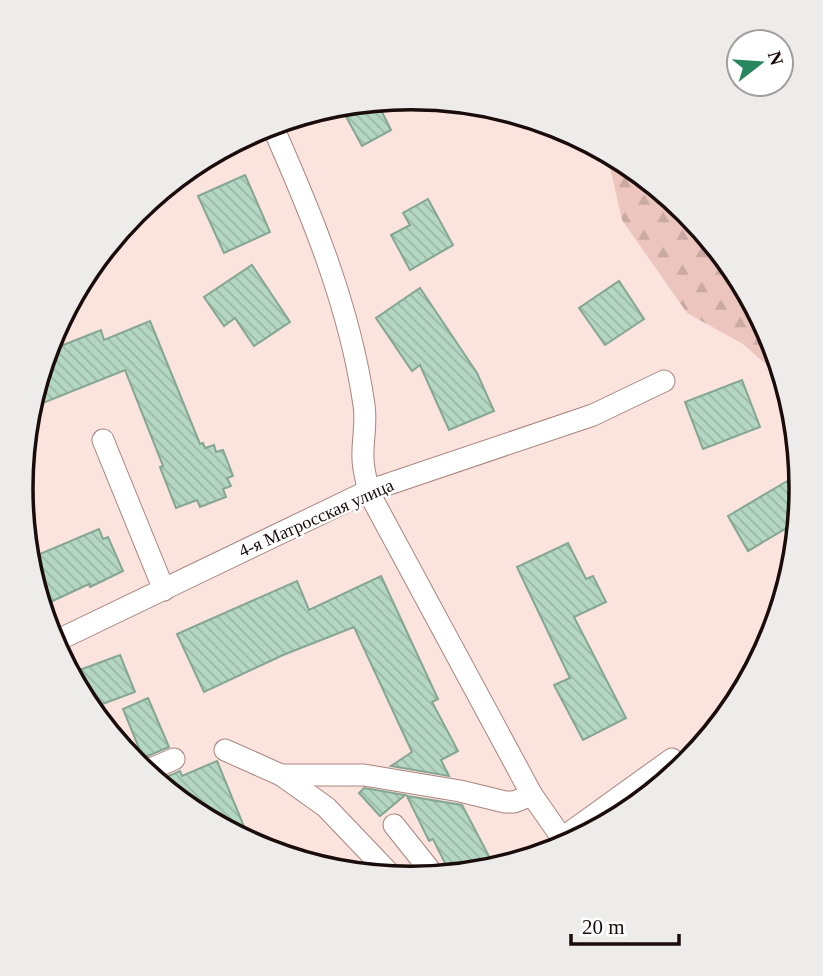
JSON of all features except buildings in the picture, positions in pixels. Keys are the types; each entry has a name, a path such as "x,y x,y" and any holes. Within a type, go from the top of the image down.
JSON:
{"lane":[{"path":"277,135 307,204 346,317 364,407 363,460 369,491 532,795 558,836"},
{"name":"4-я Матросская улица","path":"64,637 369,491 593,415 664,382"},
{"path":"103,440 163,590"},
{"path":"225,750 281,775 326,807 381,865"},
{"path":"156,767 174,759"},
{"path":"590,821 672,759"},
{"path":"281,775 364,775 460,791 505,802 514,802 532,795"},
{"path":"394,825 426,865"}],"green space":[{"path":"610,165 661,204 712,258 751,321 771,369 743,344 687,313 622,220"}]}
